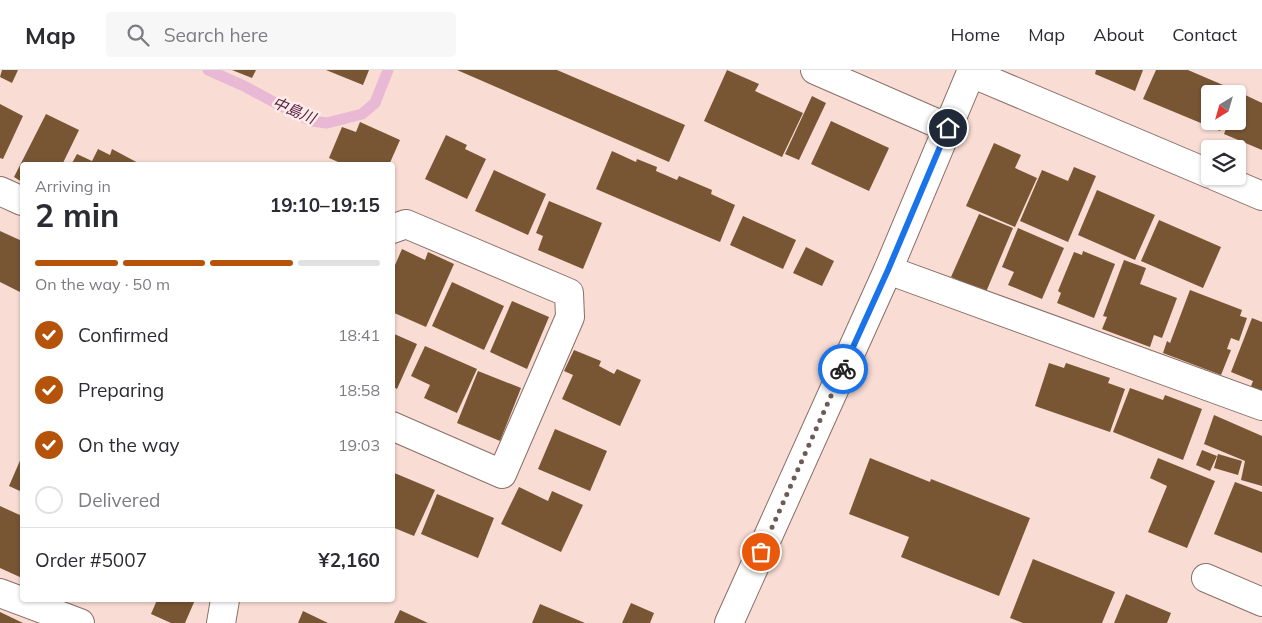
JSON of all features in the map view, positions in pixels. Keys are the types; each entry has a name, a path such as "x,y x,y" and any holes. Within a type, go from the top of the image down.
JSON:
{"street":[{"path":"816,70 948,128"},
{"path":"729,623 888,270 972,72 1201,170"},
{"path":"1236,185 1262,196"},
{"path":"0,191 20,200"},
{"path":"395,228 406,224 569,292 570,309 570,317 502,474 395,427"},
{"path":"888,270 1262,406"},
{"path":"1206,578 1262,602"},
{"path":"0,593 20,600"},
{"path":"24,602 80,623"},
{"path":"221,623 225,602"}],"building":[{"path":"2,70 18,70 12,83 0,77"},
{"path":"232,70 256,70 252,78"},
{"path":"326,70 369,70 363,85"},
{"path":"457,70 557,70 685,125 669,162"},
{"path":"727,70 759,84 755,91 803,113 782,157 704,121"},
{"path":"1096,70 1143,70 1135,91 1095,74"},
{"path":"1156,70 1188,70 1223,85 1201,85 1201,123 1143,99"},
{"path":"1246,95 1262,103 1262,150 1246,143 1246,140 1238,140 1224,134 1226,130 1246,130"},
{"path":"812,96 826,103 799,160 785,154"},
{"path":"0,104 23,116 3,159 0,158"},
{"path":"46,114 79,130 63,162 22,162"},
{"path":"831,121 889,148 869,191 811,164"},
{"path":"360,122 400,140 390,162 338,162 329,158 342,127 356,132"},
{"path":"446,135 467,145 465,149 486,159 467,199 425,179"},
{"path":"994,143 1021,155 1015,168 1037,178 1015,227 966,206"},
{"path":"98,149 110,155 112,149 136,162 73,162 77,154 92,161"},
{"path":"612,151 636,162 637,159 657,167 656,171 677,180 679,176 712,190 711,194 735,205 720,242 596,189"},
{"path":"20,165 20,181 14,177"},
{"path":"1074,167 1096,176 1068,242 1020,221 1042,170 1068,181"},
{"path":"494,170 546,194 528,235 475,211"},
{"path":"1097,190 1155,215 1135,260 1078,235"},
{"path":"549,201 602,223 583,269 538,250 543,236 536,233"},
{"path":"979,214 1013,228 986,292 951,277"},
{"path":"743,216 796,240 783,269 730,245"},
{"path":"1159,220 1221,247 1203,288 1141,261"},
{"path":"1018,228 1064,248 1042,299 1008,285 1014,272 1002,267"},
{"path":"0,231 20,240 20,292 0,282"},
{"path":"806,247 834,261 822,286 793,273"},
{"path":"402,249 425,260 428,252 454,264 426,327 395,313 395,265"},
{"path":"1083,251 1115,264 1094,318 1057,303 1061,293 1058,291 1074,252 1082,255"},
{"path":"1124,260 1146,268 1140,284 1177,298 1162,338 1154,335 1150,347 1102,329 1107,317 1103,316"},
{"path":"452,282 504,306 484,350 432,326"},
{"path":"1190,290 1242,310 1240,316 1247,318 1239,341 1231,338 1227,349 1231,350 1221,375 1163,353 1167,341 1170,343"},
{"path":"512,301 549,317 527,369 490,352"},
{"path":"1252,318 1262,322 1262,393 1250,389 1253,381 1231,372"},
{"path":"395,334 417,344 397,389 395,388"},
{"path":"425,346 477,369 457,413 424,398 430,385 411,376"},
{"path":"574,350 601,361 599,366 614,374 617,369 641,380 620,426 562,399 573,375 564,371"},
{"path":"1049,363 1064,368 1066,363 1110,378 1108,383 1125,389 1110,432 1035,406"},
{"path":"478,371 521,388 500,441 457,423"},
{"path":"1130,388 1163,400 1165,395 1202,409 1183,460 1113,432"},
{"path":"1214,415 1262,436 1262,486 1241,480 1245,461 1204,444"},
{"path":"555,429 607,451 590,491 538,469"},
{"path":"1202,450 1217,456 1210,471 1196,465"},
{"path":"1218,454 1242,461 1238,475 1214,468"},
{"path":"870,458 930,482 931,479 1030,518 999,596 901,557 909,537 849,514"},
{"path":"1158,458 1215,481 1187,548 1148,532 1167,486 1150,478"},
{"path":"20,461 20,491 9,486"},
{"path":"395,473 435,490 414,536 395,528"},
{"path":"1235,482 1262,492 1262,553 1214,534"},
{"path":"519,487 548,501 552,491 583,505 561,552 501,524"},
{"path":"437,494 494,518 478,558 421,534"},
{"path":"0,506 20,515 20,577 0,568"},
{"path":"1033,559 1115,592 1102,623 1023,623 1010,618"},
{"path":"1126,594 1171,613 1167,623 1114,623"},
{"path":"156,602 194,602 185,623 171,623 151,614"},
{"path":"631,603 654,613 650,623 622,623"},
{"path":"540,604 585,623 532,623"},
{"path":"400,610 428,623 394,623"},
{"path":"303,611 328,623 298,623"},
{"path":"0,612 23,623 0,623"}],"waterway":[{"name":"中島川","path":"208,70 244,86 298,115 312,121 327,123 362,114 375,103 388,70"}],"way so far":[{"path":"761,552 843,369"}],"route":[{"path":"843,369 888,270 948,128"}]}
